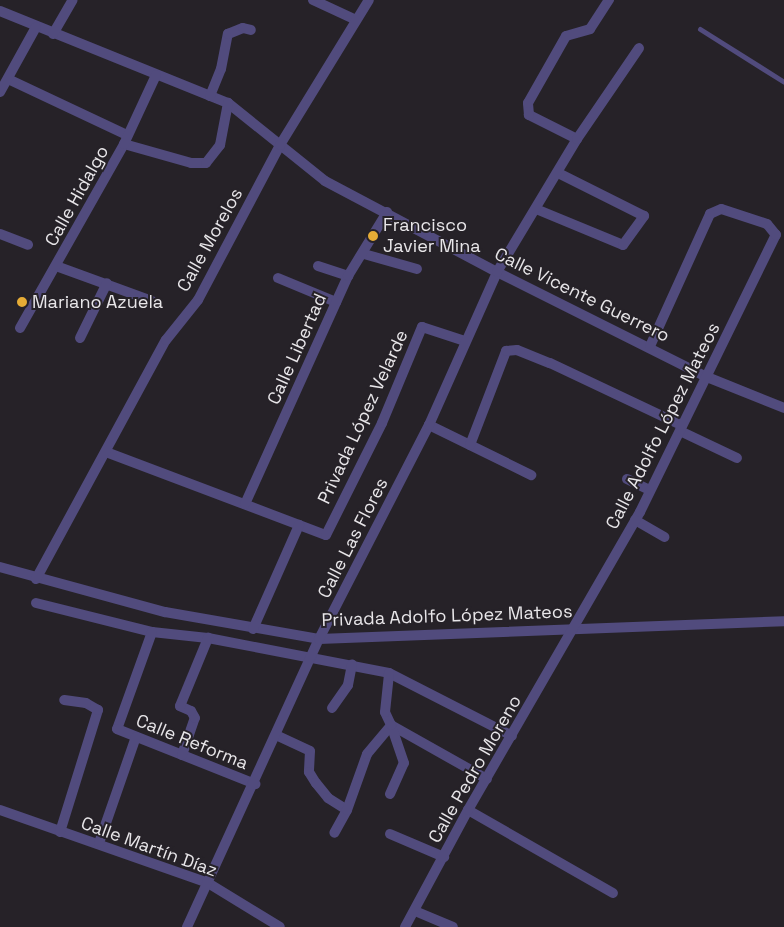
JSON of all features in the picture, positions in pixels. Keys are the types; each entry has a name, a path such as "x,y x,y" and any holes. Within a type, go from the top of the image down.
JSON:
{"street":[{"path":"53,34 73,0"},
{"path":"313,0 356,20"},
{"name":"Calle Morelos","path":"36,579 166,340 198,300 280,145 369,0"},
{"path":"577,139 529,115 528,103 566,36 590,29 609,0"},
{"name":"Calle Vicente Guerrero","path":"1,14 228,103 326,181 388,212 496,272 650,346 707,376 784,408"},
{"path":"0,92 36,27"},
{"path":"210,96 221,69 228,34 243,28 251,30"},
{"name":"Calle Las Flores","path":"187,927 278,736 318,641 430,425 496,272 577,139 639,48"},
{"name":"Calle Hidalgo","path":"20,328 126,140 156,76"},
{"path":"8,79 126,140 191,163 206,163 220,145 228,103"},
{"path":"536,209 623,245 644,216 558,173"},
{"name":"Calle Adolfo López Mateos","path":"573,628 635,520 776,235 767,224 749,216 721,209 710,214 650,346"},
{"name":"Calle Libertad","path":"245,504 348,276 364,254 388,212"},
{"path":"0,234 28,245"},
{"path":"364,254 417,269"},
{"path":"56,266 152,301"},
{"path":"318,266 348,276"},
{"path":"278,278 336,302"},
{"path":"80,338 107,283"},
{"name":"Privada López Velarde","path":"300,525 326,535 382,423 422,327 465,341"},
{"path":"470,445 506,351 517,350 550,363 737,458"},
{"path":"430,425 531,475"},
{"path":"106,452 300,525 253,630"},
{"path":"627,479 650,490"},
{"path":"635,520 666,537"},
{"name":"Privada Adolfo López Mateos","path":"0,567 36,579 165,612 318,641 573,628 784,621"},
{"path":"36,603 152,632 208,638 310,659 352,664 389,673 512,736"},
{"name":"Calle Pedro Moreno","path":"406,927 468,810 573,628"},
{"name":"Calle Reforma","path":"152,632 117,729 255,784"},
{"path":"182,755 195,718 191,710 180,706 208,638"},
{"path":"332,708 348,685 352,664"},
{"path":"389,673 385,712 392,725 404,762 390,794"},
{"path":"60,832 98,710 86,704 64,700"},
{"path":"392,725 487,779"},
{"path":"334,833 348,810 368,754 392,725"},
{"path":"278,736 310,751 310,772 316,783 328,798 348,810"},
{"path":"98,843 136,737"},
{"name":"Calle Martín Díaz","path":"0,810 208,883 280,927"},
{"path":"468,810 612,893"},
{"path":"390,834 444,857"},
{"path":"415,911 453,927"}],"lane":[{"path":"700,29 784,82"}],"place":[{"name":"Francisco Javier Mina","path":"373,236"},
{"name":"Mariano Azuela","path":"22,302"}]}
